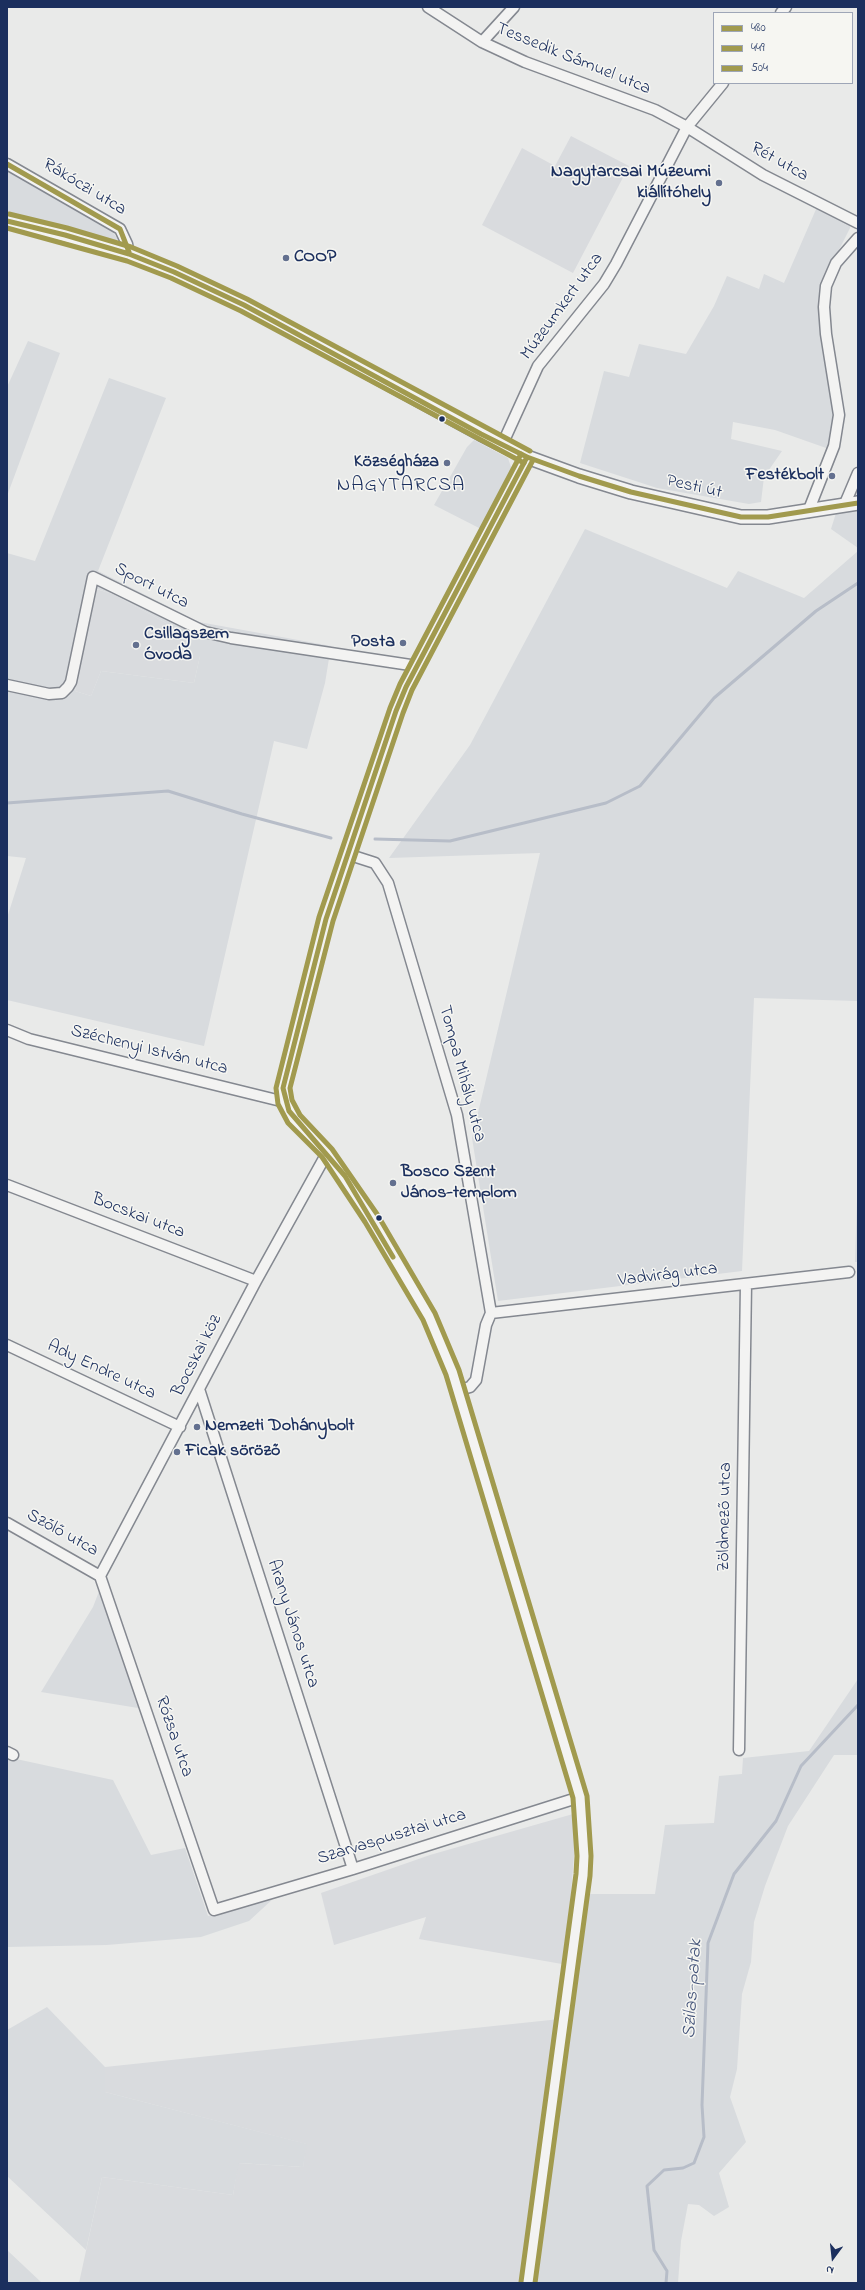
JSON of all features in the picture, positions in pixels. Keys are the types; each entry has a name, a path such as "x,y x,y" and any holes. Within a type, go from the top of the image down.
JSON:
{"main road":[{"path":"7,221 65,235 129,254 174,272 244,304 502,445 527,457 417,666 396,711 326,919 282,1088 285,1102 294,1119 327,1153 371,1218 429,1317 459,1390 580,1797 584,1856 577,1921 528,2283"},
{"name":"Pesti út","path":"527,457 631,492 741,517 768,517 808,512 858,503"}],"street":[{"name":"Tessedik Sámuel utca","path":"428,7 482,42 525,62 655,110 687,127"},
{"path":"482,42 514,7"},
{"name":"Múzeumkert utca","path":"502,445 538,366 604,284 616,264 687,127 722,84"},
{"name":"Rét utca","path":"687,127 763,175 858,223"},
{"name":"Rákóczi utca","path":"7,164 120,229 127,244 129,254"},
{"path":"808,512 834,446 839,415 826,334 824,307 826,286 836,262 858,238"},
{"path":"844,506 858,472"},
{"name":"Sport utca","path":"7,685 49,694 62,693 68,687 71,682 93,577 205,632 231,638 417,666"},
{"name":"Tompa Mihály utca","path":"348,851 375,863 388,883 400,919 457,1115 491,1313 486,1325 476,1380 470,1387 459,1390"},
{"name":"Széchenyi István utca","path":"7,1030 29,1039 285,1102"},
{"name":"Bocskai köz","path":"100,1576 256,1281 327,1153"},
{"name":"Bocskai utca","path":"7,1185 256,1281"},
{"name":"Vadvirág utca","path":"491,1313 849,1272"},
{"name":"Zöldmező utca","path":"739,1750 746,1284"},
{"name":"Ady Endre utca","path":"7,1345 180,1427"},
{"name":"Arany János utca","path":"199,1389 353,1869"},
{"name":"Szőlő utca","path":"7,1523 100,1576"},
{"name":"Rózsa utca","path":"100,1576 214,1910"},
{"name":"Szarvaspusztai utca","path":"214,1910 353,1869 580,1797"}],"shaded area":[{"path":"571,136 629,166 573,273 482,225 522,148 555,166"},
{"path":"7,171 112,231 117,238 116,244 64,228 7,215"},
{"path":"817,207 850,223 850,228 834,260 822,298 838,416 829,449 775,430 733,422 731,439 782,451 764,477 761,502 749,504 657,488 580,463 604,371 629,377 639,344 686,354 714,306 727,276 759,289 764,274 784,283"},
{"path":"28,341 60,353 7,496 7,387"},
{"path":"109,378 166,398 98,571 199,622 331,646 325,683 307,749 274,741 204,1046 7,1000 7,918 26,858 7,856 7,553 35,561","holes":["97,589 113,594 190,636 185,654 200,656 194,683 101,671 91,696 75,691"]},
{"path":"474,440 508,458 512,470 481,529 434,505 467,447"},
{"path":"858,492 858,548 831,529 842,494"},
{"path":"585,529 727,588 738,571 804,598 858,551 858,1001 754,998 742,1271 498,1301 472,1138 540,853 389,858 470,745"},
{"name":"Csillagszem Óvoda","path":"96,589 113,594 190,636 200,656 194,683 101,671 91,696 75,691"},
{"path":"858,1168 858,1262 855,1262"},
{"path":"103,1581 144,1709 41,1692 93,1607"},
{"path":"858,1679 858,1755 834,1755 788,1826 765,1886 754,1922 751,1962 742,1994 737,2069 730,2097 746,2142 719,2173 729,2207 714,2216 699,2205 688,2204 681,2241 678,2283 526,2283 560,2019 562,1964 571,1894 655,1894 665,1825 714,1823 719,1776 742,1774 743,1758 809,1751"},
{"path":"7,1757 113,1780 151,1855 185,1848 208,1916 274,1898 249,1921 201,1937 107,1945 7,1947"},
{"path":"573,1814 575,1843 571,1894 562,1964 419,1939 426,1917 334,1945 321,1893 430,1855"},
{"path":"47,2007 105,2067 105,2092 307,2144 303,2167 239,2163 233,2195 102,2177 86,2250 7,2176 7,2030"},
{"path":"560,2019 526,2283 79,2283 102,2177 233,2195 238,2163 303,2167 306,2144 105,2092 105,2067"},
{"path":"7,2250 42,2283 7,2283"}],"waterway":[{"path":"375,839 450,841 606,803 640,786 714,698 816,611 858,583"},
{"path":"7,803 168,791 242,814 331,838"},
{"name":"Szilas-patak","path":"666,2283 667,2271 654,2250 647,2186 664,2170 683,2168 694,2163 704,2137 702,2105 708,1943 734,1874 776,1821 801,1766 858,1705"}],"transit line":[{"name":"480","path":"7,164 120,229 129,252"},
{"name":"504","path":"9,214 67,228 131,247 177,266 247,299 530,451"},
{"name":"480","path":"7,221 65,235 129,254 174,272 244,305 481,434 527,457 579,476 631,492 741,517 768,517 858,503"},
{"name":"449","path":"7,228 127,261 171,278 241,311 524,463"},
{"name":"449","path":"521,454 400,684 390,708 319,917 276,1088 278,1104 288,1123 322,1157 365,1222 423,1320 446,1375 573,1798 577,1856 576,1874 521,2282"},
{"name":"480","path":"393,1257 345,1176 289,1111 283,1088 326,919 396,711 406,687 527,457"},
{"name":"504","path":"533,460 412,690 403,713 333,921 290,1088 292,1100 300,1115 332,1149 377,1214 435,1313 459,1370 587,1796 591,1856 590,1876 535,2283"}],"place":[{"name":"Nagytarcsai Múzeumi kiállítóhely","path":"719,183"},
{"name":"COOP","path":"286,258"},
{"name":"Községháza","path":"447,463"},
{"name":"Festékbolt","path":"832,476"},
{"name":"Posta","path":"403,643"},
{"name":"Csillagszem Óvoda","path":"136,645"},
{"name":"Bosco Szent János-templom","path":"393,1183"},
{"name":"Nemzeti Dohánybolt","path":"197,1427"},
{"name":"Ficak söröző","path":"177,1452"}],"district":[{"name":"NAGYTARCSA","path":"401,487"}]}
